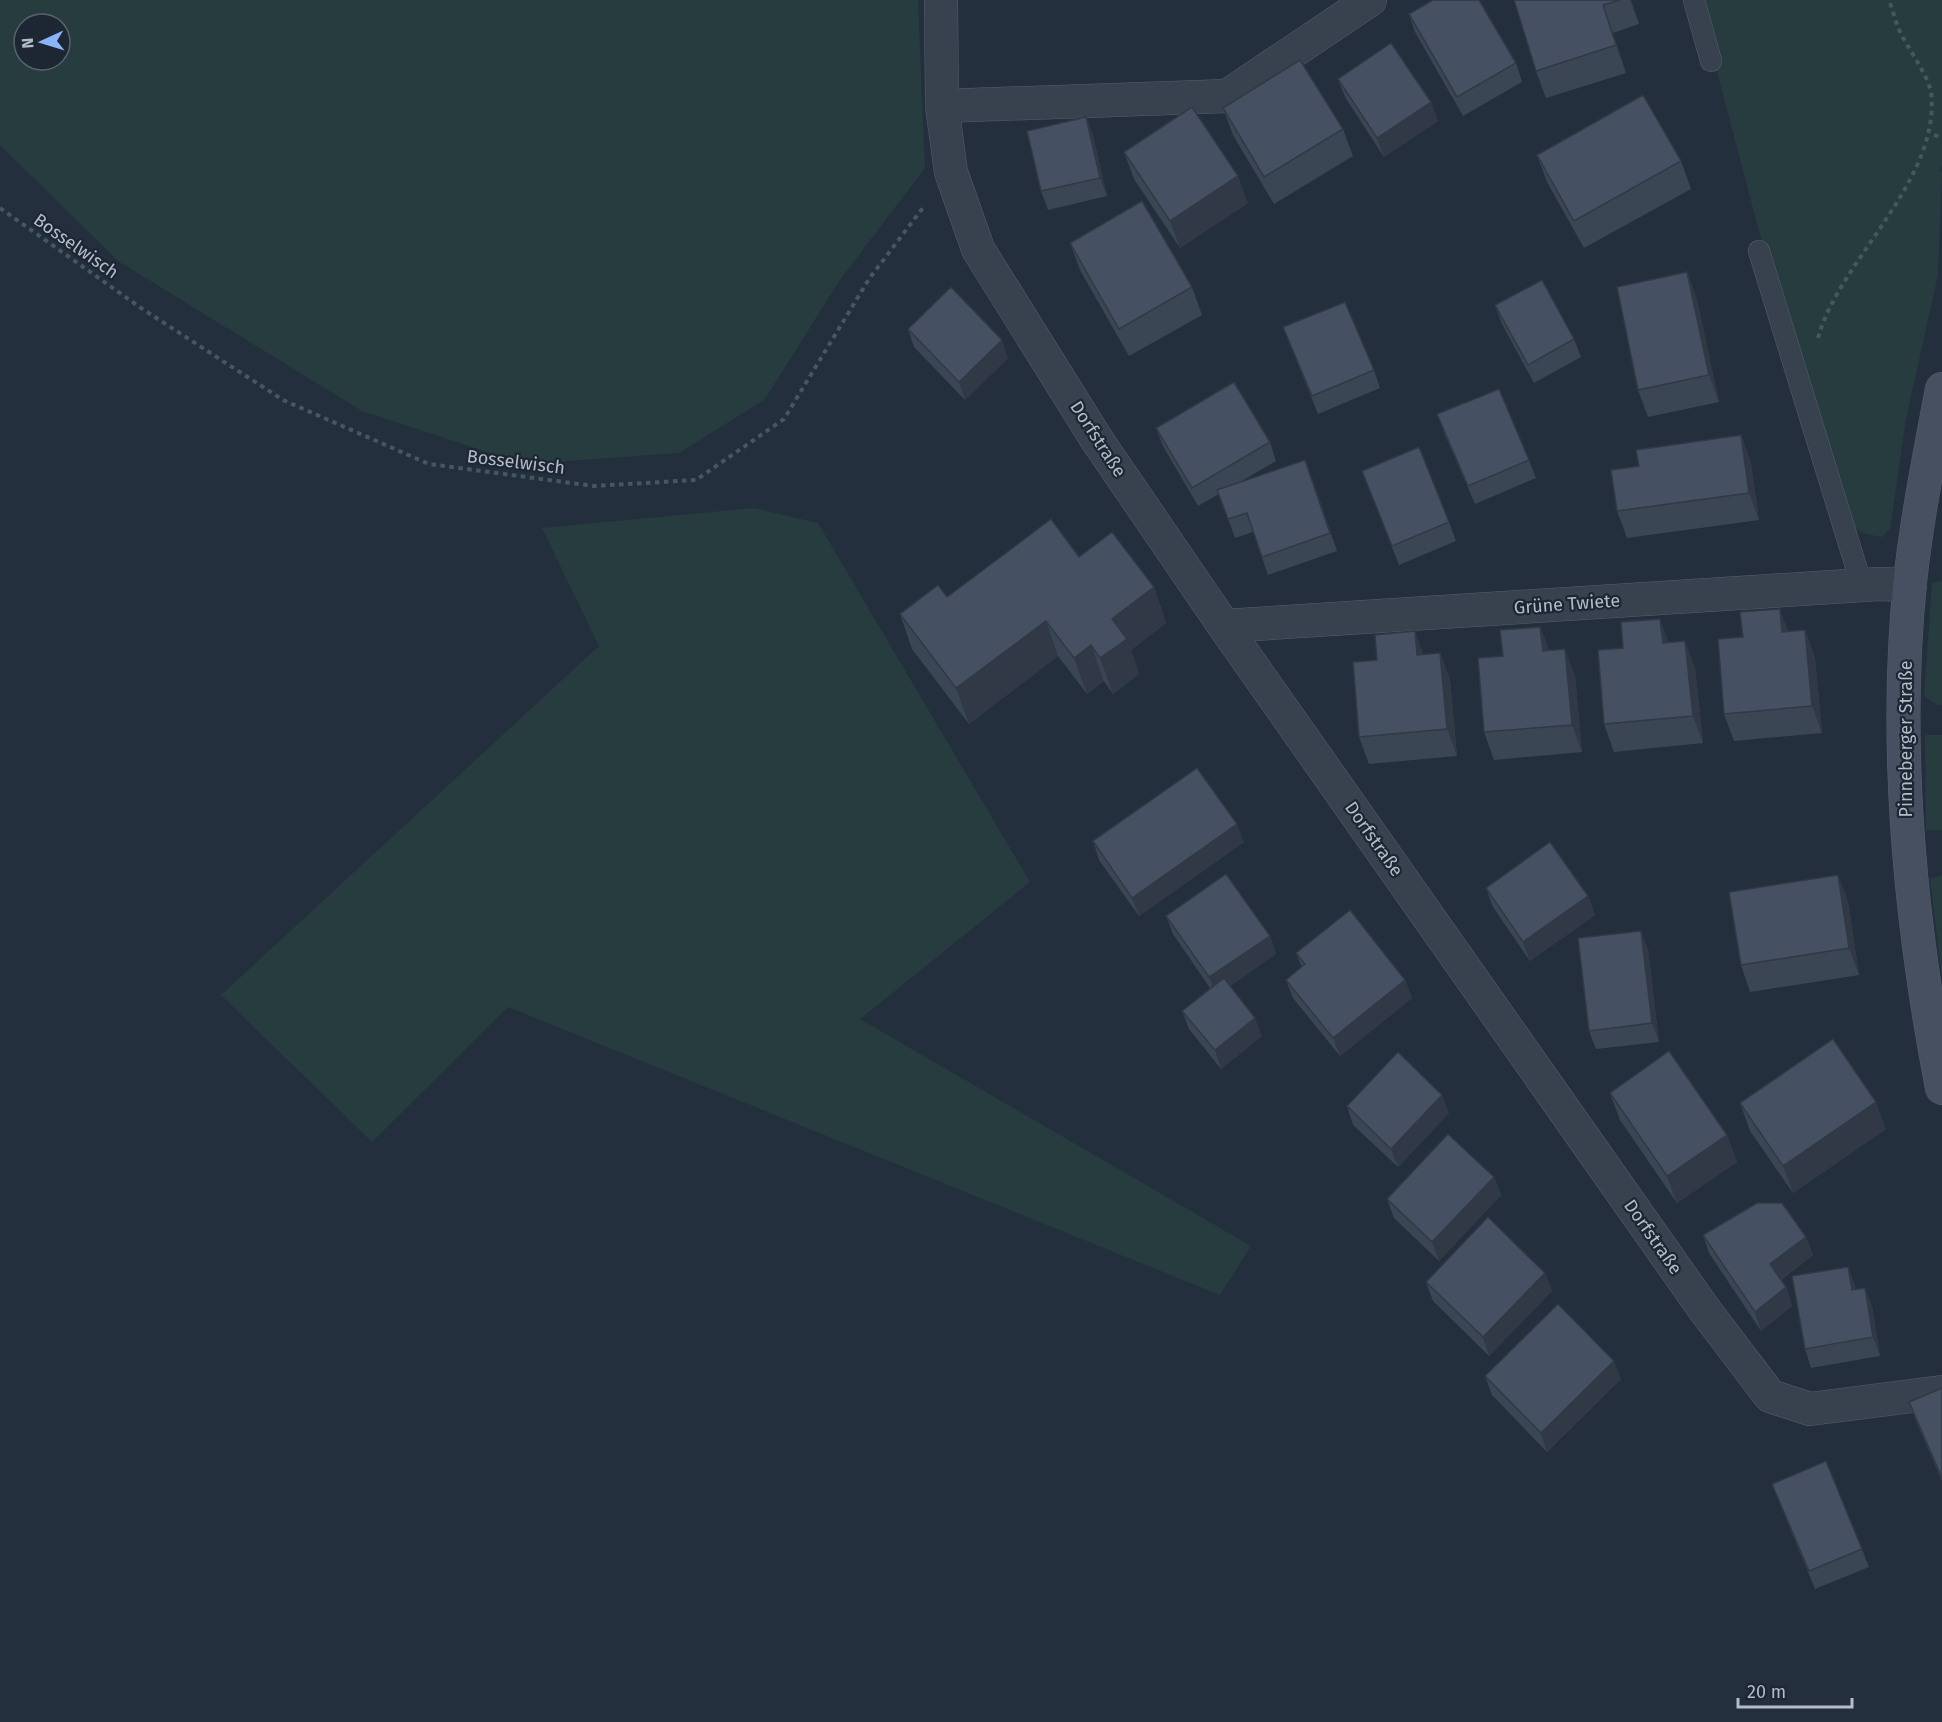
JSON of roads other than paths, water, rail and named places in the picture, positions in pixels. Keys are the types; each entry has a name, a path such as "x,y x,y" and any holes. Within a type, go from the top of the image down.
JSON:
{"main road":[{"name":"Pinneberger Straße","path":"1942,389 1928,462 1910,585 1904,682 1907,855 1928,1017 1942,1088"}],"street":[{"name":"Dorfstraße","path":"941,0 942,106 951,172 978,249 1097,440 1224,626 1704,1309 1770,1396 1810,1409 1942,1392"},
{"path":"942,106 1227,96 1370,0"},
{"name":"Grüne Twiete","path":"1224,626 1862,586 1910,585"}],"lane":[{"path":"1694,0 1711,61"},
{"path":"1759,251 1862,586"}]}
